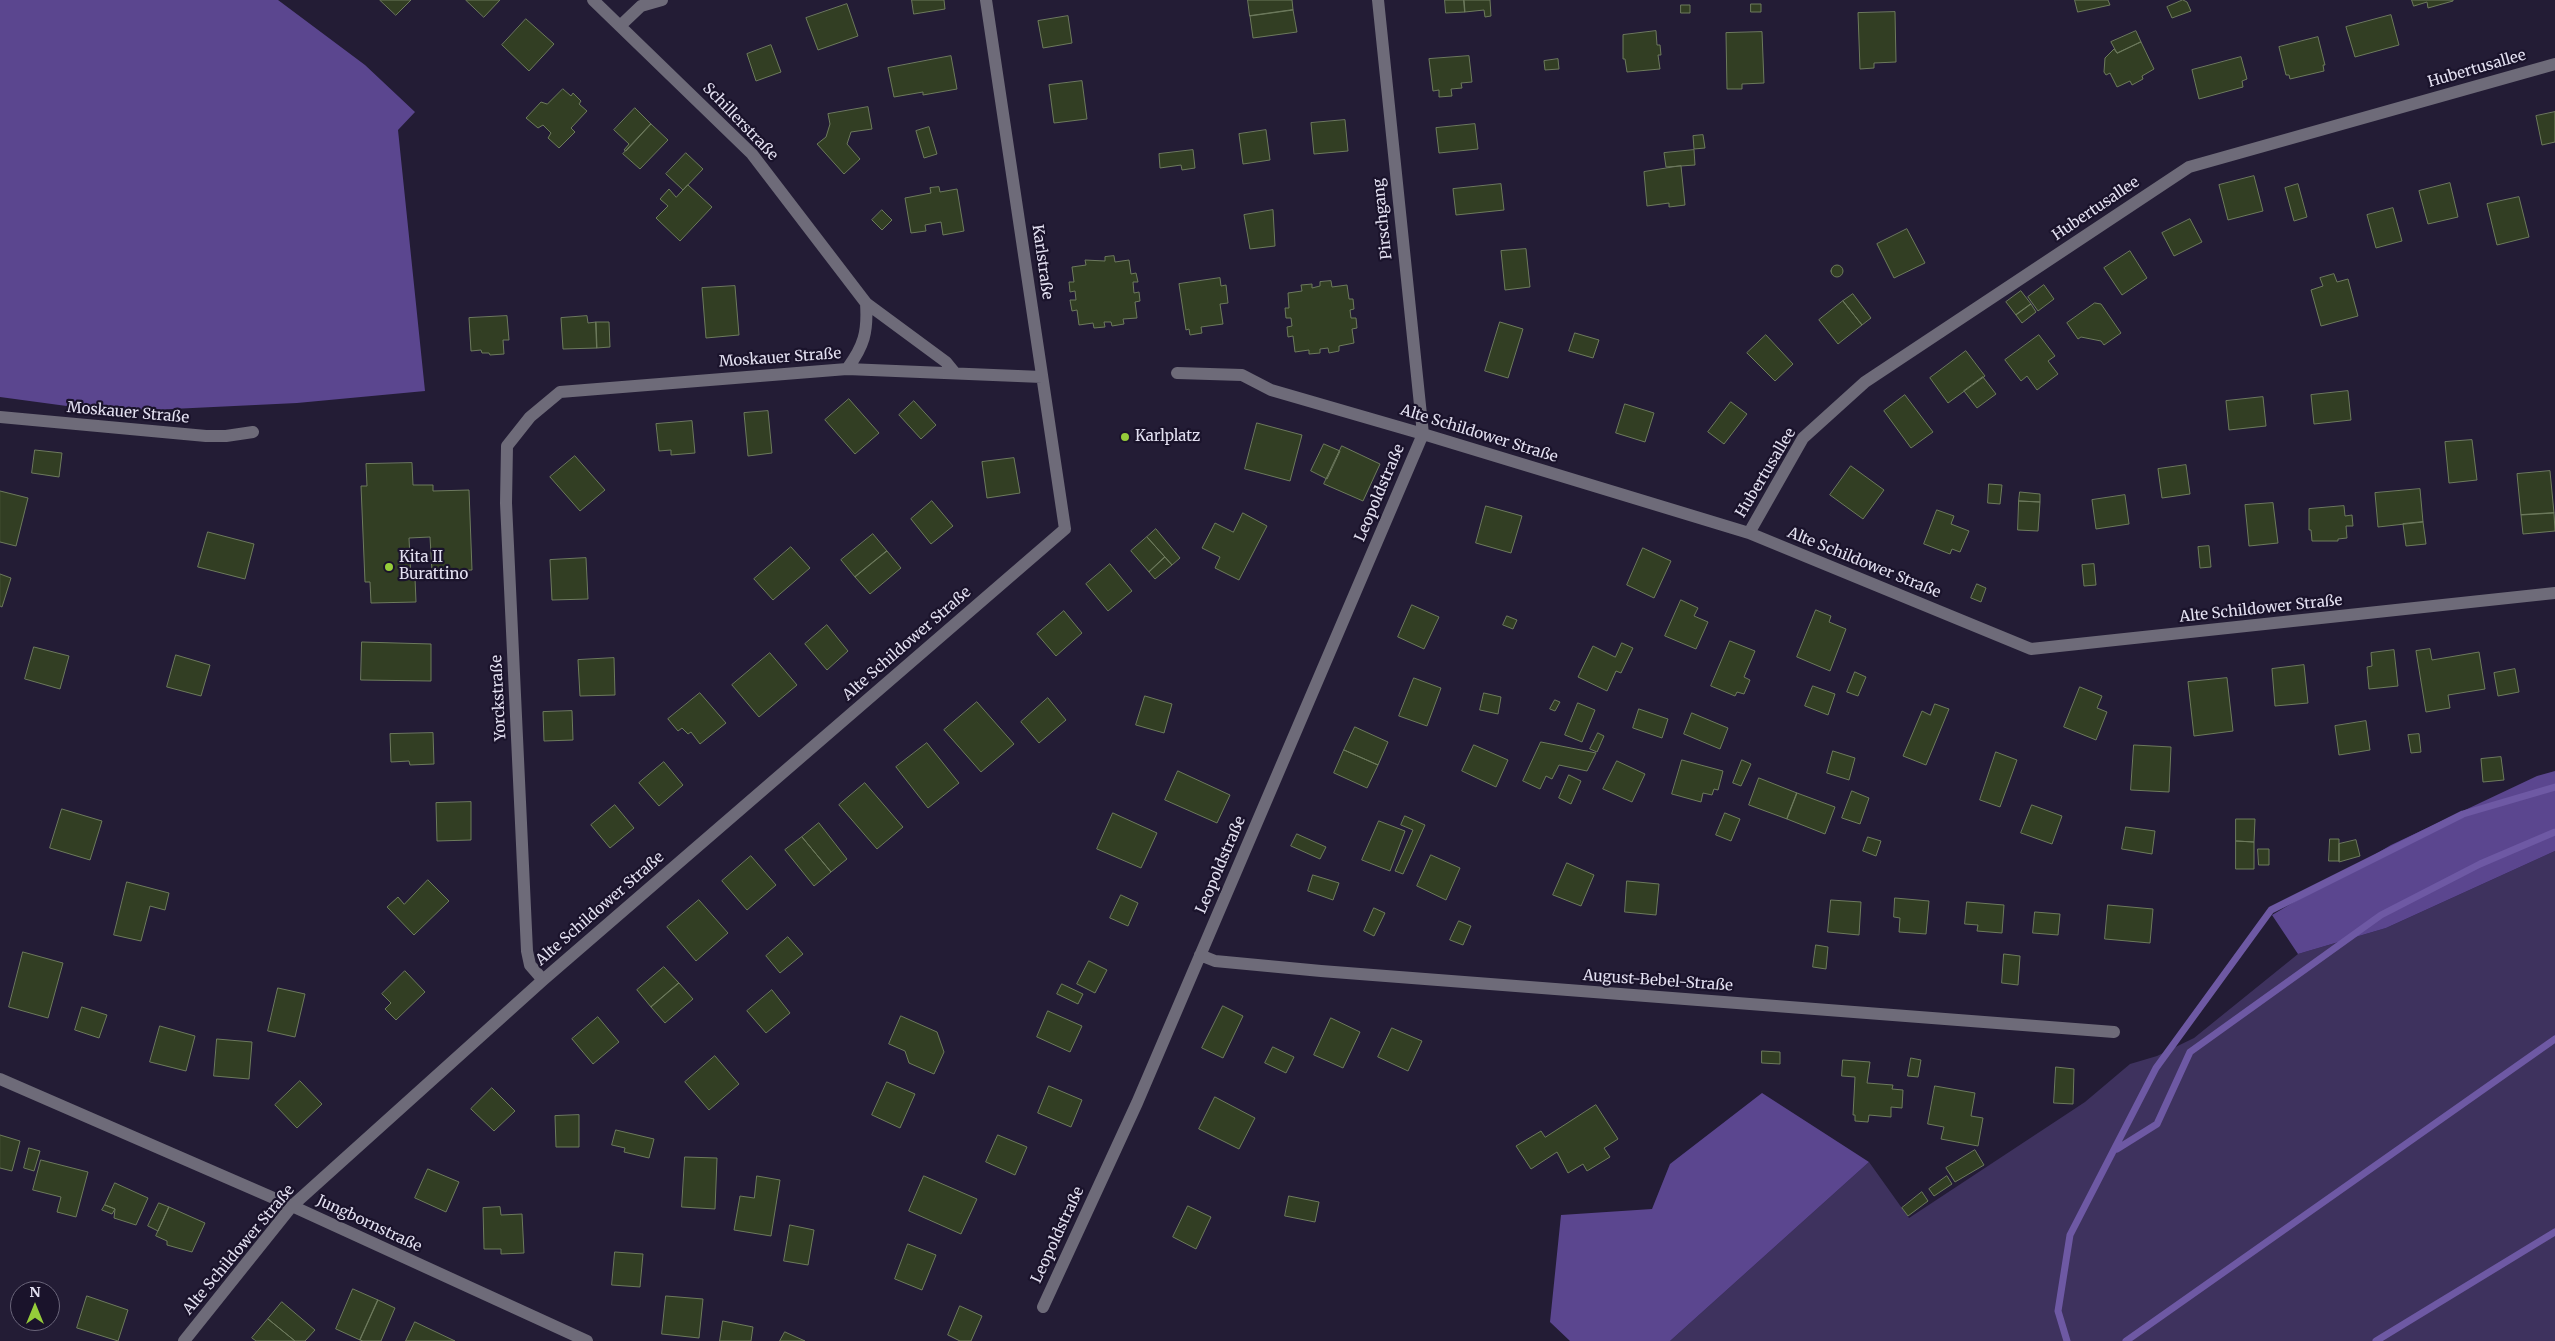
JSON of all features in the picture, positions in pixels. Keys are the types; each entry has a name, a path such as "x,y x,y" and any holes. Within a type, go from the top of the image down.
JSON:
{"street":[{"name":"Schillerstraße","path":"593,0 621,25 752,154 866,303 946,362 954,373"},
{"path":"621,25 641,6 662,0"},
{"name":"Karlstraße","path":"986,0 1065,529"},
{"name":"Pirschgang","path":"1378,0 1423,434"},
{"name":"Hubertusallee","path":"1749,533 1803,438 1865,382 2189,167 2555,64"},
{"path":"847,369 862,347 868,321 866,303"},
{"name":"Moskauer Straße","path":"530,417 560,392 847,369 1042,377"},
{"name":"Alte Schildower Straße","path":"1177,373 1242,375 1271,390 1749,533 2031,649 2555,593"},
{"name":"Yorckstraße","path":"530,417 507,446 506,503 527,951 530,965 543,980"},
{"name":"Moskauer Straße","path":"0,418 206,436 226,436 253,432"},
{"name":"Leopoldstraße","path":"1043,1307 1137,1103 1423,434"},
{"name":"Alte Schildower Straße","path":"184,1341 292,1206 543,980 1065,529"},
{"name":"August-Bebel-Straße","path":"1200,955 1215,961 1321,971 2114,1032"},
{"name":"Jungbornstraße","path":"0,1079 292,1206 587,1341"}],"shaded area":[{"path":"0,0 278,0 365,65 415,112 398,130 425,391 297,403 151,410 74,407 0,397"},
{"path":"2555,771 2555,851 2386,928 2298,954 2272,915 2391,845 2537,776"},
{"path":"2555,851 2555,1341 1670,1341 1869,1162 1909,1218 2085,1102 2130,1064 2157,1056 2194,1038 2298,954 2386,928"},
{"path":"1762,1093 1869,1162 1670,1341 1570,1341 1550,1322 1561,1215 1652,1209 1670,1164"}],"building":[{"path":"380,0 411,0 396,15"},
{"path":"466,0 500,0 484,17"},
{"path":"912,0 944,0 945,9 914,14"},
{"path":"1248,0 1292,0 1293,10 1250,16"},
{"path":"1445,0 1464,0 1465,12 1446,13"},
{"path":"1464,0 1490,0 1491,16 1485,17 1484,10 1465,12"},
{"path":"2075,0 2108,0 2110,5 2078,12"},
{"path":"2183,0 2187,2 2191,11 2172,18 2167,7"},
{"path":"2412,0 2453,1 2428,8 2427,2 2414,6"},
{"path":"847,4 858,36 818,50 806,18"},
{"path":"1751,4 1761,4 1761,12 1751,12"},
{"path":"1681,5 1690,5 1690,13 1681,13"},
{"path":"1293,10 1297,32 1253,38 1250,16"},
{"path":"1895,12 1896,62 1874,63 1874,68 1860,69 1858,13"},
{"path":"2391,15 2399,45 2355,57 2346,27"},
{"path":"1068,16 1072,43 1043,48 1038,21"},
{"path":"526,19 554,44 529,71 502,45"},
{"path":"1656,31 1657,45 1660,45 1661,55 1658,55 1660,69 1627,72 1625,59 1623,59 1623,35"},
{"path":"2136,31 2141,42 2117,53 2111,42"},
{"path":"1762,32 1764,83 1742,84 1742,89 1727,89 1726,33"},
{"path":"2318,37 2325,65 2323,65 2324,71 2290,79 2289,75 2286,75 2279,47"},
{"path":"2141,42 2154,69 2142,76 2143,79 2132,85 2130,81 2117,87 2110,73 2106,75 2104,72 2105,58 2114,49 2117,53"},
{"path":"771,45 781,72 756,81 747,54"},
{"path":"951,56 957,89 923,95 923,92 894,97 888,68"},
{"path":"1469,56 1472,82 1461,83 1462,88 1451,89 1452,96 1439,97 1439,90 1433,91 1429,59"},
{"path":"2241,57 2247,79 2242,81 2243,87 2199,99 2192,70"},
{"path":"1558,59 1559,69 1545,70 1544,61"},
{"path":"1082,81 1087,119 1054,123 1049,85"},
{"path":"563,89 571,96 573,93 581,101 579,104 587,111 571,128 575,132 559,148 548,138 551,133 543,125 538,128 526,118 541,102 547,104"},
{"path":"868,107 872,129 851,132 847,144 860,159 844,174 817,144 826,137 830,124 828,114"},
{"path":"635,108 651,124 626,151 624,150 629,144 614,130"},
{"path":"2555,112 2555,142 2542,145 2536,116"},
{"path":"1345,120 1348,151 1314,154 1311,123"},
{"path":"651,124 668,140 640,169 623,154"},
{"path":"1475,124 1478,149 1439,153 1436,128"},
{"path":"929,127 937,154 924,158 916,131"},
{"path":"1266,130 1270,160 1243,164 1239,134"},
{"path":"1703,135 1705,148 1694,149 1693,136"},
{"path":"1193,150 1195,168 1182,170 1181,165 1160,168 1159,154"},
{"path":"1694,150 1695,165 1666,167 1664,153"},
{"path":"686,153 703,169 683,190 666,174"},
{"path":"1681,166 1685,205 1669,207 1669,203 1647,206 1644,172"},
{"path":"2254,176 2263,211 2228,220 2219,185"},
{"path":"2450,183 2458,217 2428,224 2419,191"},
{"path":"1501,184 1504,210 1456,215 1453,189"},
{"path":"2298,184 2307,217 2294,221 2285,188"},
{"path":"688,185 712,207 680,241 656,218 668,206 660,199 669,189 676,197"},
{"path":"939,187 940,192 957,189 964,231 943,235 941,222 925,225 926,231 911,233 905,198 931,193 930,188"},
{"path":"2519,197 2529,237 2497,245 2487,204"},
{"path":"2393,208 2402,241 2376,248 2367,215"},
{"path":"882,210 892,220 882,230 872,220"},
{"path":"1273,210 1275,246 1250,249 1244,215"},
{"path":"2190,219 2202,242 2174,256 2162,233"},
{"path":"1907,229 1925,263 1894,278 1877,244"},
{"path":"1526,249 1530,287 1505,290 1501,251"},
{"path":"2130,251 2147,278 2122,295 2104,268"},
{"path":"1114,256 1115,262 1129,260 1131,274 1136,273 1138,282 1133,282 1134,293 1139,292 1140,301 1135,302 1137,318 1123,319 1124,324 1112,326 1111,322 1104,322 1105,327 1094,328 1093,323 1079,325 1077,310 1072,311 1070,300 1076,300 1075,291 1070,292 1069,282 1074,282 1072,267 1086,265 1085,260 1105,261 1105,257"},
{"path":"1837,265 1843,271 1837,277 1831,271"},
{"path":"2334,274 2337,282 2348,279 2358,316 2321,326 2311,290 2323,286 2320,278"},
{"path":"1220,278 1221,286 1226,285 1228,303 1220,304 1223,324 1201,327 1202,333 1190,335 1189,329 1186,330 1179,284"},
{"path":"1331,281 1332,287 1347,285 1349,299 1353,299 1354,309 1350,310 1351,318 1356,318 1357,328 1352,329 1354,343 1339,346 1339,351 1329,353 1328,348 1320,349 1320,353 1309,354 1309,350 1295,352 1293,336 1288,337 1287,327 1292,326 1291,318 1286,318 1285,308 1289,308 1288,293 1302,291 1301,285 1312,284 1312,288 1320,286 1320,282"},
{"path":"2044,285 2054,299 2038,311 2028,297"},
{"path":"735,286 739,335 706,338 702,288"},
{"path":"2021,291 2031,304 2016,315 2006,302"},
{"path":"1853,294 1871,318 1862,325 1843,301"},
{"path":"1843,301 1862,325 1838,344 1819,320"},
{"path":"2095,303 2101,304 2121,333 2104,345 2101,341 2081,337 2078,339 2067,323"},
{"path":"2031,304 2036,312 2022,323 2016,315"},
{"path":"507,316 509,340 503,340 504,354 490,355 489,353 482,353 481,350 471,351 469,318"},
{"path":"587,316 588,323 596,322 597,348 563,349 561,318"},
{"path":"596,322 609,322 610,347 597,348"},
{"path":"1500,322 1523,329 1508,378 1485,371"},
{"path":"1575,333 1599,340 1593,358 1569,351"},
{"path":"1766,335 1793,364 1775,381 1747,353"},
{"path":"2039,335 2055,356 2048,361 2058,374 2037,390 2027,376 2021,381 2005,360"},
{"path":"1966,351 1985,376 1948,403 1930,378"},
{"path":"1983,377 1996,394 1977,408 1964,391"},
{"path":"2348,391 2351,420 2314,424 2311,395"},
{"path":"1905,395 1933,432 1911,448 1884,411"},
{"path":"2263,397 2266,426 2229,430 2226,401"},
{"path":"849,399 879,433 855,454 825,420"},
{"path":"914,401 936,425 921,439 899,415"},
{"path":"1731,402 1747,414 1724,444 1708,432"},
{"path":"1625,404 1654,413 1645,442 1616,433"},
{"path":"768,411 772,453 748,456 744,413"},
{"path":"692,421 695,453 671,455 671,450 659,451 656,424"},
{"path":"1257,423 1302,435 1290,481 1245,469"},
{"path":"2472,440 2477,480 2449,483 2445,442"},
{"path":"1324,444 1340,451 1327,479 1311,471"},
{"path":"1342,446 1380,464 1363,501 1324,484"},
{"path":"35,450 62,453 59,477 32,473"},
{"path":"575,456 605,490 580,511 550,477"},
{"path":"1014,458 1020,493 987,498 982,462"},
{"path":"412,463 413,485 433,485 433,491 469,490 472,570 432,571 430,537 409,538 411,579 415,578 416,602 371,603 370,582 365,582 361,486 367,486 366,464"},
{"path":"2186,465 2190,494 2162,498 2158,469"},
{"path":"1851,466 1884,490 1863,519 1830,495"},
{"path":"2550,471 2554,513 2521,515 2517,474"},
{"path":"1989,484 2002,485 2000,504 1988,503"},
{"path":"2420,489 2423,522 2378,527 2375,493"},
{"path":"0,491 28,498 16,546 0,542"},
{"path":"2020,492 2040,494 2040,502 2019,501"},
{"path":"2125,495 2129,524 2096,529 2092,500"},
{"path":"932,501 953,526 931,544 911,519"},
{"path":"2019,501 2040,502 2038,531 2018,530"},
{"path":"2273,503 2278,543 2249,546 2245,505"},
{"path":"1486,506 1522,516 1511,553 1476,543"},
{"path":"2344,506 2345,516 2352,515 2353,526 2346,526 2347,538 2338,539 2338,541 2312,541 2311,530 2309,530 2309,509"},
{"path":"1937,510 1954,516 1951,524 1969,531 1960,552 1952,549 1950,554 1924,544"},
{"path":"1243,513 1267,526 1239,580 1215,568 1220,557 1202,548 1215,523 1233,532"},
{"path":"2554,513 2555,531 2523,534 2521,515"},
{"path":"2423,522 2426,544 2406,546 2403,524"},
{"path":"1156,529 1180,558 1172,565 1147,537"},
{"path":"208,532 254,544 245,579 198,567"},
{"path":"873,534 887,551 855,577 841,560"},
{"path":"1147,537 1165,557 1149,572 1131,551"},
{"path":"2209,546 2211,567 2200,568 2198,547"},
{"path":"791,547 810,568 773,600 754,579"},
{"path":"1643,548 1671,561 1654,598 1627,585"},
{"path":"887,551 901,568 870,594 855,577"},
{"path":"1165,557 1172,565 1155,579 1149,572"},
{"path":"586,558 588,599 552,600 550,560"},
{"path":"1110,564 1132,591 1108,611 1086,584"},
{"path":"2094,564 2096,585 2084,586 2082,565"},
{"path":"0,574 11,578 2,607 0,606"},
{"path":"1977,584 1986,588 1981,602 1971,598"},
{"path":"1681,600 1698,608 1694,616 1708,622 1696,649 1665,636"},
{"path":"1412,605 1439,617 1424,649 1398,637"},
{"path":"1816,610 1831,616 1829,622 1846,629 1830,671 1797,657"},
{"path":"1064,611 1082,633 1056,656 1037,634"},
{"path":"1507,616 1517,620 1513,629 1503,625"},
{"path":"827,625 848,651 827,670 805,644"},
{"path":"1730,641 1755,651 1744,677 1750,680 1744,694 1737,692 1735,696 1711,686"},
{"path":"362,642 431,644 431,681 361,680"},
{"path":"1622,643 1633,648 1621,673 1616,671 1607,691 1578,677 1593,646 1615,657"},
{"path":"34,647 69,656 60,689 25,679"},
{"path":"2430,649 2432,660 2479,652 2485,689 2448,695 2450,708 2426,712 2416,651"},
{"path":"2394,650 2398,686 2369,689 2367,667 2372,666 2371,653"},
{"path":"770,653 797,685 759,717 732,685"},
{"path":"176,655 210,665 201,696 167,687"},
{"path":"614,658 615,695 580,696 578,660"},
{"path":"2304,665 2308,703 2275,706 2272,669"},
{"path":"2515,669 2519,692 2498,696 2494,673"},
{"path":"1855,672 1866,677 1858,696 1847,692"},
{"path":"1414,678 1441,688 1427,726 1399,716"},
{"path":"2227,678 2233,731 2194,736 2188,682"},
{"path":"1813,686 1835,694 1828,715 1805,706"},
{"path":"2080,687 2102,696 2097,708 2107,712 2096,740 2064,727"},
{"path":"700,693 726,723 700,744 691,732 688,734 682,728 678,731 668,719"},
{"path":"1484,693 1501,697 1498,714 1480,710"},
{"path":"1145,696 1172,704 1164,733 1136,725"},
{"path":"1048,698 1066,720 1039,743 1021,722"},
{"path":"1555,700 1560,702 1555,711 1550,709"},
{"path":"977,702 1014,744 981,772 944,730"},
{"path":"1578,703 1595,710 1582,742 1565,735"},
{"path":"1935,704 1949,709 1926,765 1903,756 1922,711 1930,715"},
{"path":"1639,709 1668,719 1662,738 1633,728"},
{"path":"572,711 573,740 544,741 543,712"},
{"path":"1692,713 1728,728 1720,749 1684,734"},
{"path":"2366,721 2370,750 2339,755 2335,726"},
{"path":"1355,727 1388,742 1378,765 1344,750"},
{"path":"433,733 434,764 410,765 409,761 391,762 390,734"},
{"path":"1598,733 1604,736 1597,752 1590,749"},
{"path":"2419,734 2421,752 2411,753 2408,735"},
{"path":"1541,742 1596,753 1587,771 1559,765 1552,779 1546,776 1540,789 1523,781"},
{"path":"927,743 959,783 928,808 896,767"},
{"path":"1474,745 1508,760 1496,787 1462,771"},
{"path":"2134,745 2171,747 2169,792 2131,790"},
{"path":"1344,750 1378,765 1367,788 1334,773"},
{"path":"1833,751 1855,758 1849,780 1827,773"},
{"path":"1996,752 2017,760 2000,807 1980,800"},
{"path":"2501,757 2504,780 2483,782 2481,759"},
{"path":"1682,760 1723,771 1718,790 1714,789 1712,795 1703,793 1701,802 1672,794"},
{"path":"1742,760 1751,764 1741,786 1733,783"},
{"path":"1617,761 1645,774 1632,802 1603,789"},
{"path":"664,762 683,785 659,806 639,783"},
{"path":"1178,771 1230,795 1217,823 1165,800"},
{"path":"1569,775 1581,781 1571,804 1559,798"},
{"path":"1759,778 1797,793 1787,819 1749,805"},
{"path":"865,783 903,827 877,849 839,805"},
{"path":"1852,791 1869,798 1860,824 1842,818"},
{"path":"1797,793 1835,807 1825,834 1787,819"},
{"path":"471,802 471,840 437,841 436,803"},
{"path":"615,805 634,828 610,848 591,825"},
{"path":"2032,805 2062,816 2052,844 2021,833"},
{"path":"62,809 102,821 90,860 50,848"},
{"path":"1113,813 1157,833 1141,868 1097,849"},
{"path":"1725,813 1740,819 1731,841 1716,835"},
{"path":"1405,816 1425,825 1403,874 1395,871 1413,830 1401,825"},
{"path":"2236,819 2255,819 2254,842 2236,841"},
{"path":"1379,821 1405,831 1390,871 1362,860"},
{"path":"819,823 847,859 831,872 802,837"},
{"path":"2126,827 2155,831 2152,854 2122,849"},
{"path":"1297,834 1326,847 1320,859 1291,846"},
{"path":"802,837 831,872 814,886 785,850"},
{"path":"1868,837 1881,841 1876,856 1863,851"},
{"path":"2330,839 2339,839 2339,861 2329,861"},
{"path":"2356,840 2360,856 2339,862 2339,844"},
{"path":"2236,841 2254,842 2254,869 2236,869"},
{"path":"2258,849 2269,849 2269,865 2259,865"},
{"path":"1431,855 1460,868 1446,900 1417,886"},
{"path":"751,856 776,885 747,910 722,881"},
{"path":"1567,863 1594,875 1581,906 1553,895"},
{"path":"1313,875 1339,883 1333,900 1308,891"},
{"path":"428,880 449,901 414,935 387,907 398,897 404,904"},
{"path":"1627,881 1659,884 1656,915 1625,912"},
{"path":"127,882 169,893 165,910 150,906 141,941 114,935"},
{"path":"1121,895 1138,903 1128,926 1110,918"},
{"path":"1895,898 1929,901 1926,934 1899,932 1900,918 1894,917"},
{"path":"699,900 728,933 696,961 667,927"},
{"path":"1831,900 1861,902 1859,935 1828,932"},
{"path":"1967,902 2004,905 2002,933 1977,931 1978,925 1965,924"},
{"path":"2108,905 2153,909 2150,943 2105,939"},
{"path":"1374,908 1385,913 1374,936 1364,931"},
{"path":"2035,912 2060,914 2058,935 2033,933"},
{"path":"1459,921 1471,926 1463,945 1450,940"},
{"path":"788,937 803,954 780,973 766,956"},
{"path":"1816,945 1828,947 1826,969 1813,967"},
{"path":"23,952 63,963 48,1018 9,1007"},
{"path":"2004,954 2020,956 2018,985 2002,983"},
{"path":"1089,961 1107,970 1095,993 1077,984"},
{"path":"664,967 679,983 651,1007 637,990"},
{"path":"405,971 425,992 396,1020 385,1009 391,1003 382,994"},
{"path":"679,983 693,999 665,1023 651,1007"},
{"path":"1062,984 1083,994 1078,1004 1057,994"},
{"path":"278,988 305,994 295,1037 268,1031"},
{"path":"772,990 790,1013 766,1033 747,1011"},
{"path":"1223,1006 1243,1016 1223,1058 1202,1048"},
{"path":"82,1007 107,1015 99,1038 75,1030"},
{"path":"1048,1011 1082,1026 1070,1052 1037,1037"},
{"path":"901,1016 937,1032 944,1052 934,1074 909,1063 905,1051 889,1044"},
{"path":"598,1017 619,1042 593,1064 572,1039"},
{"path":"1331,1018 1360,1032 1343,1068 1314,1055"},
{"path":"160,1026 195,1036 186,1071 150,1062"},
{"path":"1392,1028 1422,1041 1408,1071 1378,1057"},
{"path":"217,1039 252,1042 249,1079 214,1076"},
{"path":"1273,1047 1294,1057 1286,1073 1265,1063"},
{"path":"1762,1051 1780,1052 1780,1064 1762,1063"},
{"path":"715,1056 739,1084 709,1110 685,1082"},
{"path":"1911,1058 1921,1060 1918,1077 1908,1076"},
{"path":"1843,1060 1870,1062 1867,1083 1893,1085 1892,1089 1903,1090 1902,1108 1891,1107 1891,1117 1869,1115 1868,1122 1855,1121 1855,1115 1853,1115 1855,1077 1842,1076"},
{"path":"2056,1067 2074,1069 2073,1104 2054,1103"},
{"path":"300,1081 322,1104 297,1128 275,1105"},
{"path":"887,1082 915,1094 900,1128 872,1115"},
{"path":"1049,1086 1082,1100 1071,1127 1038,1113"},
{"path":"1935,1086 1975,1093 1971,1116 1983,1118 1978,1146 1941,1139 1944,1127 1928,1124"},
{"path":"492,1088 515,1111 494,1131 471,1109"},
{"path":"1215,1097 1255,1118 1239,1149 1199,1129"},
{"path":"1596,1105 1618,1139 1604,1148 1610,1157 1587,1171 1583,1164 1568,1173 1557,1152 1531,1169 1516,1146 1541,1131 1545,1137"},
{"path":"579,1115 579,1147 556,1147 555,1116"},
{"path":"616,1130 654,1139 649,1158 624,1152 625,1148 612,1145"},
{"path":"0,1135 20,1141 12,1171 0,1168"},
{"path":"998,1135 1027,1147 1015,1175 986,1162"},
{"path":"29,1148 40,1151 34,1171 24,1168"},
{"path":"1975,1150 1984,1165 1955,1182 1946,1168"},
{"path":"685,1157 717,1158 715,1209 682,1207"},
{"path":"41,1160 88,1172 76,1217 57,1212 61,1197 33,1190"},
{"path":"428,1169 459,1182 446,1212 415,1198"},
{"path":"757,1176 780,1180 771,1236 734,1230 740,1196 754,1198"},
{"path":"924,1176 977,1199 961,1234 909,1211"},
{"path":"1947,1176 1952,1184 1934,1196 1929,1189"},
{"path":"115,1183 148,1198 136,1225 114,1218 115,1209 105,1205"},
{"path":"1922,1192 1928,1201 1908,1216 1902,1208"},
{"path":"1289,1196 1319,1202 1315,1222 1285,1216"},
{"path":"159,1203 169,1207 158,1231 148,1226"},
{"path":"105,1205 115,1209 112,1214 102,1210"},
{"path":"1188,1206 1211,1217 1196,1249 1173,1237"},
{"path":"169,1207 205,1223 192,1252 167,1245 167,1241 156,1236"},
{"path":"500,1207 501,1215 522,1214 524,1253 501,1254 501,1249 484,1249 483,1208"},
{"path":"790,1225 814,1230 808,1265 784,1261"},
{"path":"908,1244 936,1255 922,1290 895,1279"},
{"path":"615,1252 643,1254 640,1287 612,1285"},
{"path":"353,1289 378,1300 360,1340 336,1329"},
{"path":"87,1296 128,1310 118,1341 77,1328"},
{"path":"666,1296 703,1299 699,1338 662,1334"},
{"path":"378,1300 395,1308 381,1341 360,1340"},
{"path":"282,1302 315,1330 305,1341 295,1341 268,1319"},
{"path":"960,1306 982,1316 971,1341 960,1341 948,1335"},
{"path":"268,1319 295,1341 256,1341 252,1338"},
{"path":"723,1321 753,1327 751,1341 720,1341"},
{"path":"415,1322 455,1341 406,1341"},
{"path":"785,1332 805,1341 780,1341"}],"waterway":[{"path":"2067,1341 2058,1311 2070,1235 2156,1068 2271,910 2463,814 2555,787"},
{"path":"2117,1149 2157,1124 2190,1052 2381,915 2480,864 2555,832"},
{"path":"2126,1341 2555,1039"},
{"path":"2376,1341 2555,1232"}],"place":[{"name":"Karlplatz","path":"1125,437"},
{"name":"Kita II Burattino","path":"389,567"}]}
